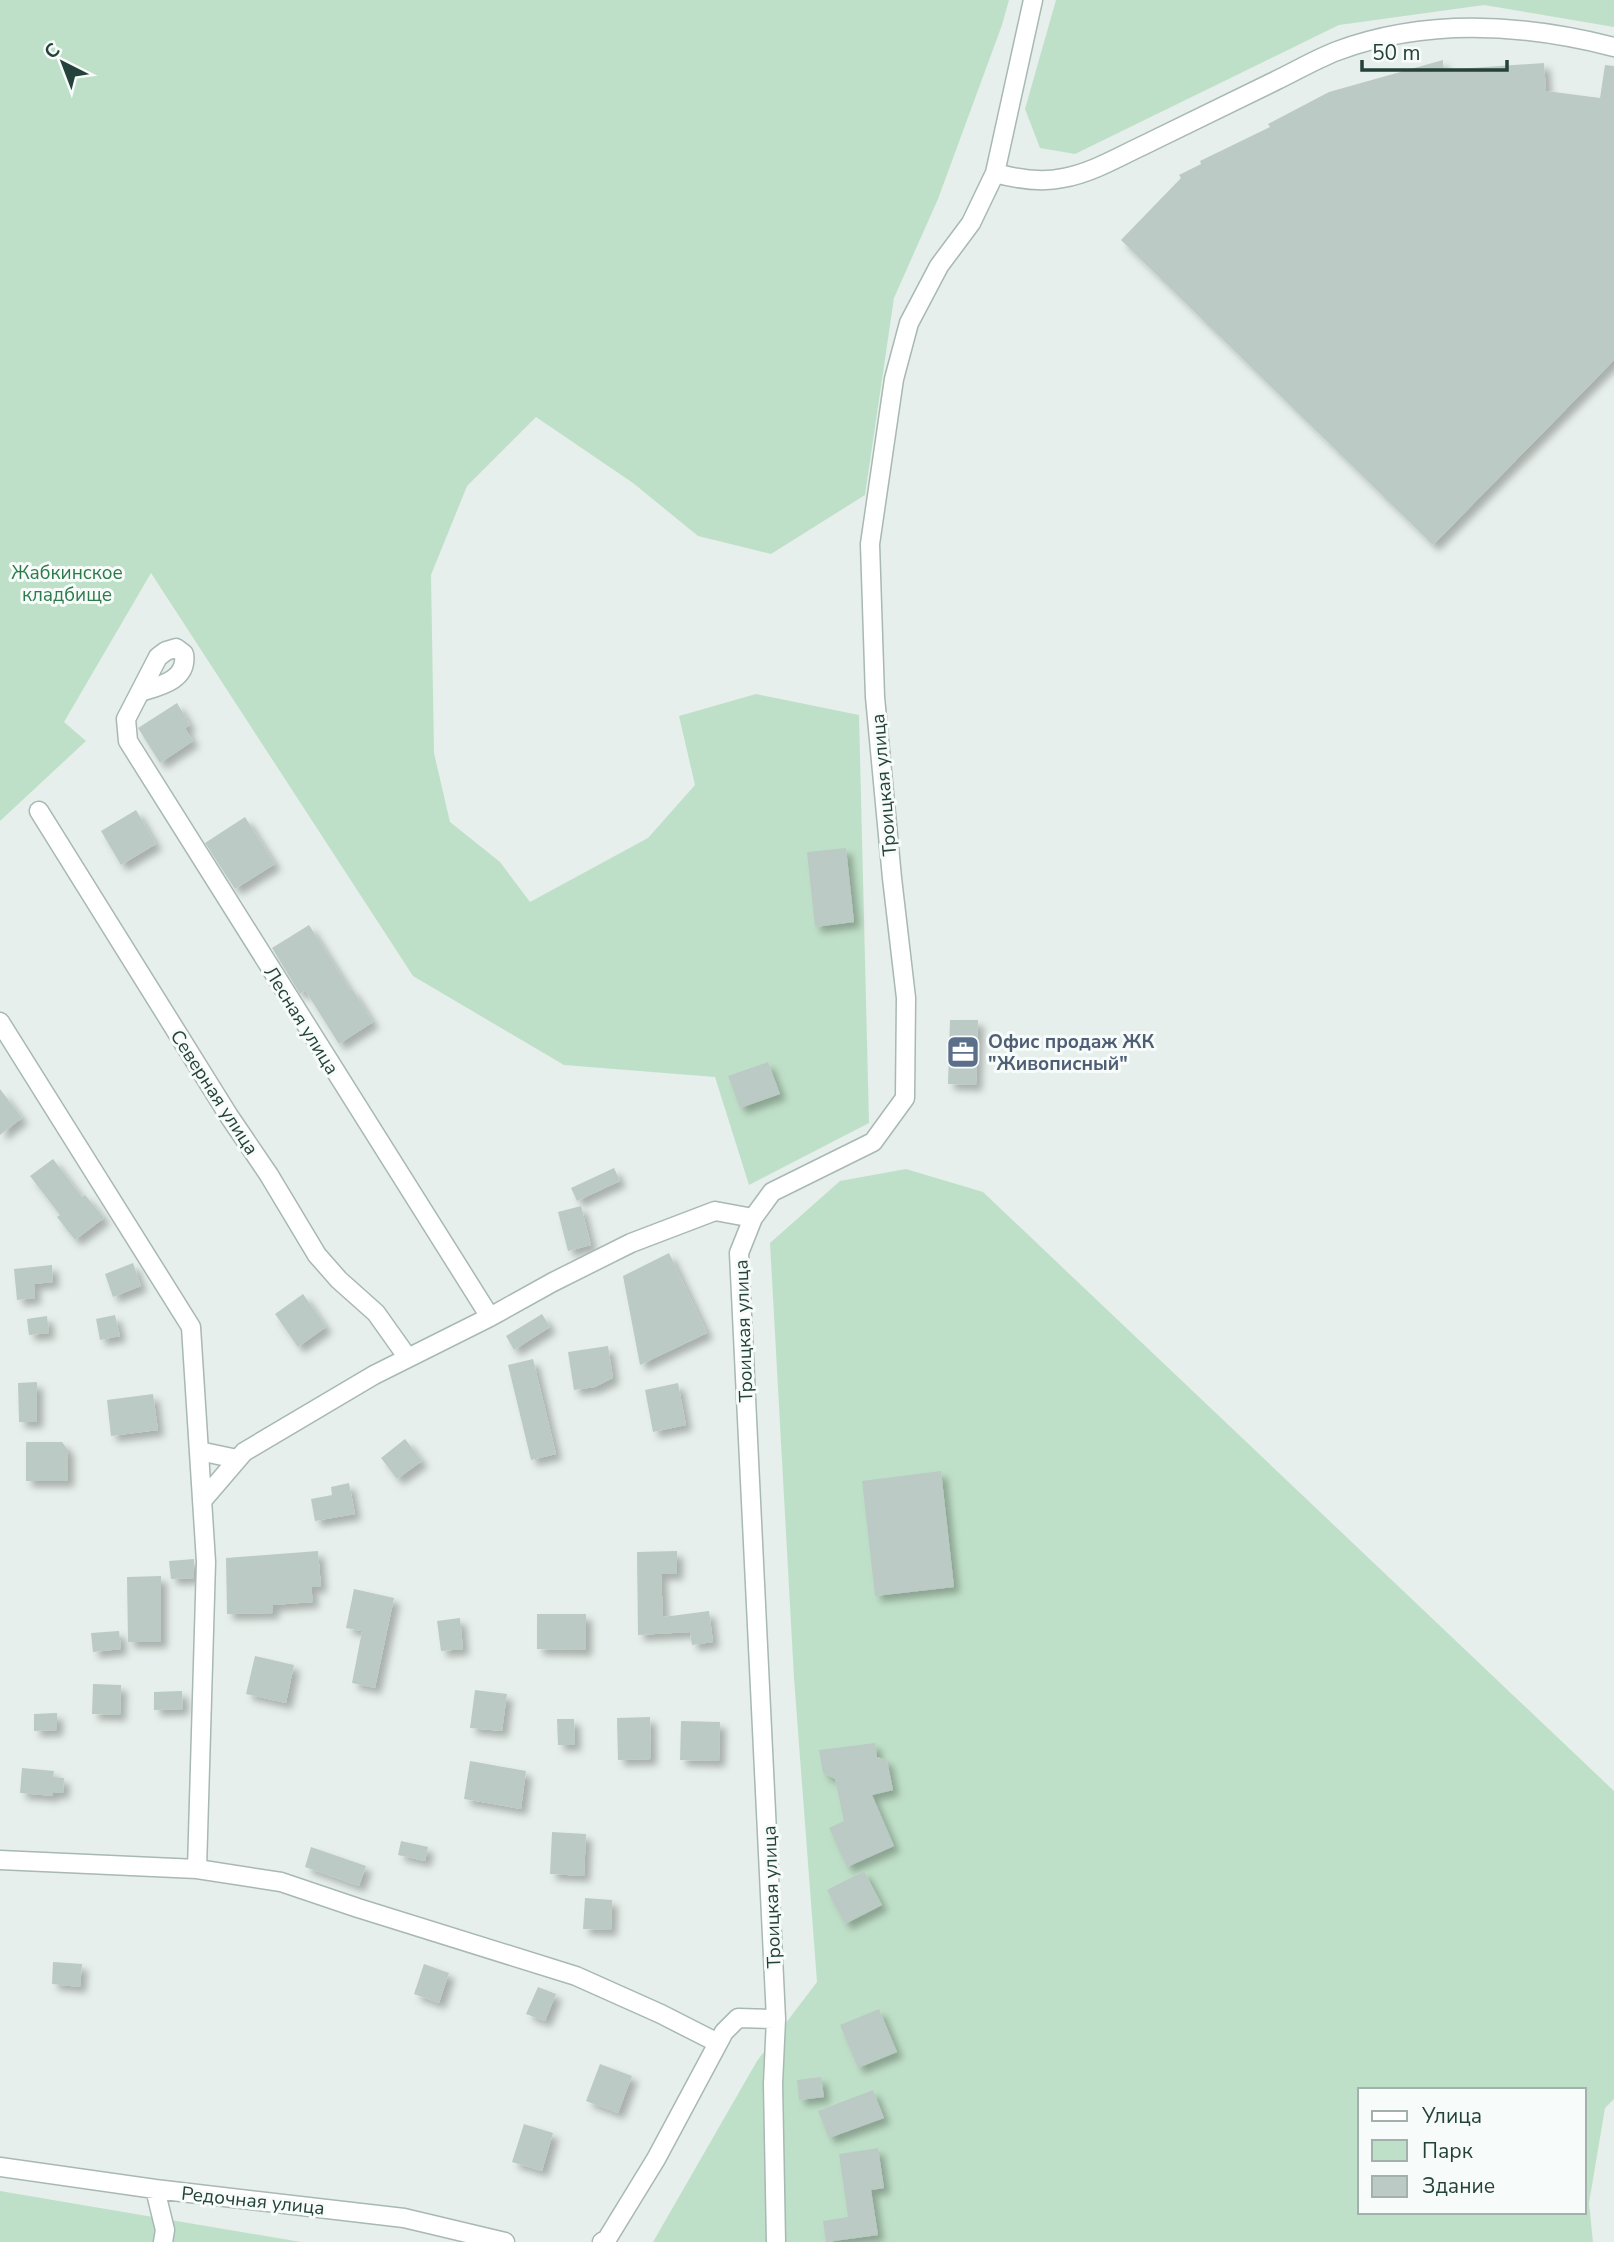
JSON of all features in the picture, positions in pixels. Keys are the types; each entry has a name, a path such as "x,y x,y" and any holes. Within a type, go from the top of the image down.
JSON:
{"street":[{"name":"Троицкая улица","path":"776,2242 773,2084 776,2019 739,1253 753,1218 772,1192 873,1142 905,1098 906,998 875,697 870,544 894,379 909,323 939,266 971,223 995,173 1033,0"},
{"path":"995,173 1031,180 1063,178 1083,172 1337,51 1389,37 1434,30 1533,30 1614,47"},
{"name":"Лесная улица","path":"140,692 126,719 128,741 200,860 490,1317"},
{"name":"Северная улица","path":"39,811 317,1255 339,1280 376,1313 408,1358"},
{"path":"0,1022 191,1327 206,1562 197,1870"},
{"path":"202,1501 244,1452 374,1375 553,1282 631,1243 715,1211 753,1218"},
{"path":"199,1451 237,1459"},
{"path":"0,1860 197,1870 281,1882 358,1909 576,1976 718,2043"},
{"path":"602,2242 607,2239 656,2158 724,2032 738,2018 776,2019"},
{"name":"Редочная улица","path":"0,2167 155,2189 404,2218 505,2242"},
{"path":"155,2189 165,2230 163,2242"}],"green space":[{"name":"Жабкинское кладбище","path":"0,0 1009,0 938,199 894,298 865,495 771,554 698,536 633,483 536,417 467,486 431,575 434,753 450,822 500,862 530,902 648,838 695,785 679,716 756,694 859,715 869,1123 749,1185 715,1077 564,1065 413,976 151,573 64,722 86,741 0,821"},
{"path":"1056,0 1614,0 1614,27 1484,5 1339,25 1075,154 1040,148 1025,109"},
{"path":"906,1169 983,1192 1614,1791 1614,2099 1605,2108 1589,2203 1593,2242 653,2242 757,2061 817,1982 794,1678 770,1243 840,1181"},
{"path":"0,2191 301,2242 0,2242"}],"building":[{"path":"1443,60 1443,70 1544,63 1546,91 1600,98 1605,65 1614,66 1614,360 1433,545 1121,240 1181,178 1179,175 1201,164 1200,161 1270,127 1268,124 1329,92"},
{"path":"177,703 190,725 185,728 193,741 160,763 138,728"},
{"path":"136,810 156,844 121,865 101,831"},
{"path":"245,817 275,864 235,889 205,843"},
{"path":"846,848 854,922 815,927 807,852"},
{"path":"309,925 373,1022 339,1044 305,990 300,994 272,948"},
{"name":"Офис продаж ЖК \"Живописный\"","path":"950,1020 978,1020 976,1085 948,1084"},
{"path":"768,1062 780,1094 740,1108 728,1076"},
{"path":"0,1089 22,1118 0,1135"},
{"path":"53,1159 82,1197 85,1195 104,1218 75,1240 57,1217 60,1215 30,1176"},
{"path":"614,1168 620,1181 577,1201 571,1188"},
{"path":"581,1206 591,1245 568,1251 558,1212"},
{"path":"669,1253 707,1333 640,1365 623,1276"},
{"path":"133,1263 141,1286 113,1297 105,1274"},
{"path":"52,1265 53,1282 34,1284 35,1298 17,1300 14,1269"},
{"path":"303,1294 326,1327 298,1347 275,1314"},
{"path":"542,1314 550,1327 514,1350 506,1336"},
{"path":"115,1315 120,1336 100,1340 96,1319"},
{"path":"47,1316 49,1333 29,1335 27,1319"},
{"path":"608,1346 613,1378 595,1387 574,1390 568,1352"},
{"path":"533,1359 556,1454 531,1460 508,1365"},
{"path":"37,1382 37,1422 19,1422 18,1383"},
{"path":"678,1383 686,1425 653,1432 645,1390"},
{"path":"153,1394 158,1430 111,1436 107,1400"},
{"path":"405,1439 422,1461 397,1479 381,1458"},
{"path":"26,1442 62,1442 68,1450 68,1481 26,1481"},
{"path":"941,1471 954,1587 875,1596 862,1481"},
{"path":"349,1483 355,1514 315,1521 311,1499 332,1495 331,1487"},
{"path":"318,1551 321,1587 311,1587 313,1602 273,1605 273,1613 227,1614 226,1558"},
{"path":"677,1551 677,1574 661,1574 663,1617 709,1611 713,1642 692,1645 690,1632 638,1635 637,1552"},
{"path":"194,1559 194,1578 171,1579 169,1561"},
{"path":"161,1576 161,1642 128,1642 127,1577"},
{"path":"354,1589 394,1598 375,1688 352,1683 362,1631 346,1628"},
{"path":"537,1614 586,1614 586,1650 537,1649"},
{"path":"460,1618 463,1649 441,1651 437,1621"},
{"path":"119,1631 121,1649 93,1652 91,1633"},
{"path":"255,1656 294,1665 286,1703 246,1694"},
{"path":"93,1684 121,1685 120,1715 92,1714"},
{"path":"475,1690 507,1694 502,1731 470,1728"},
{"path":"182,1691 183,1709 154,1710 154,1692"},
{"path":"57,1713 57,1730 34,1731 34,1714"},
{"path":"650,1717 651,1759 618,1760 617,1718"},
{"path":"557,1719 574,1719 575,1745 558,1745"},
{"path":"681,1721 720,1722 719,1761 680,1760"},
{"path":"875,1743 877,1757 887,1760 893,1790 872,1795 894,1846 847,1867 829,1828 844,1821 835,1779 823,1773 819,1750"},
{"path":"470,1761 526,1771 521,1809 464,1799"},
{"path":"22,1768 54,1771 53,1777 64,1778 63,1793 53,1792 53,1796 20,1793"},
{"path":"552,1832 586,1834 584,1876 550,1874"},
{"path":"401,1841 428,1847 425,1861 398,1855"},
{"path":"311,1847 366,1866 359,1886 305,1867"},
{"path":"864,1871 882,1905 845,1924 827,1890"},
{"path":"585,1898 612,1900 611,1930 583,1929"},
{"path":"53,1962 82,1964 80,1987 52,1984"},
{"path":"424,1964 449,1973 439,2003 414,1994"},
{"path":"538,1987 556,1994 545,2021 526,2014"},
{"path":"879,2009 897,2052 858,2068 840,2025"},
{"path":"600,2064 632,2076 618,2113 586,2101"},
{"path":"821,2077 824,2097 799,2100 797,2080"},
{"path":"873,2090 884,2118 829,2138 818,2111"},
{"path":"524,2124 553,2133 542,2171 512,2162"},
{"path":"878,2148 884,2188 871,2190 878,2235 826,2242 823,2221 848,2217 839,2154"}],"place":[{"name":"Офис продаж ЖК \"Живописный\"","path":"963,1052"}]}
